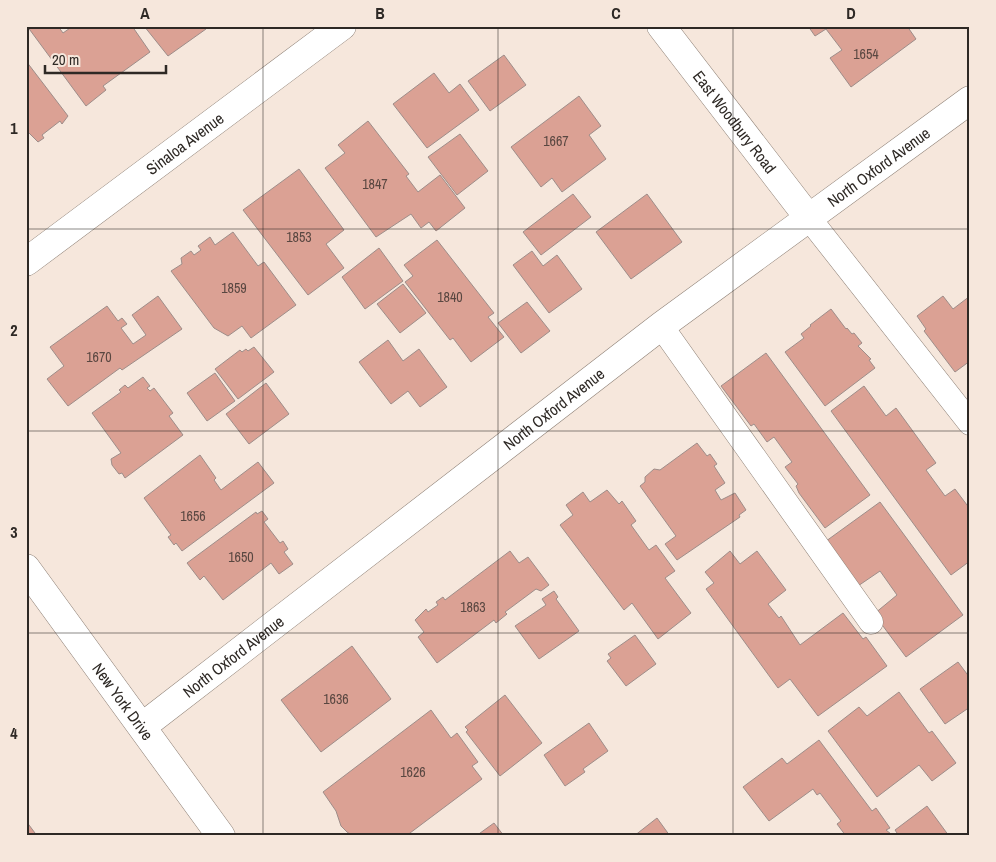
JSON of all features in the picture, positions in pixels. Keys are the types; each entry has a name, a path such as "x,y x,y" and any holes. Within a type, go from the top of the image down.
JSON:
{"street":[{"name":"Sinaloa Avenue","path":"26,262 342,26"},
{"name":"East Woodbury Road","path":"661,26 808,218"},
{"name":"North Oxford Avenue","path":"143,726 661,326 970,100"},
{"name":"New York Drive","path":"26,568 143,726 221,836"}],"lane":[{"path":"808,218 970,423"},
{"path":"661,326 871,622"}],"building":[{"path":"27,26 58,26 63,33 73,26 132,26 150,52 103,86 106,90 86,106"},
{"path":"144,26 204,26 206,29 168,56"},
{"path":"808,26 907,26 916,39 851,87 830,58 842,50 826,29 815,36"},
{"path":"504,55 526,85 490,111 468,81"},
{"path":"26,61 68,116 62,124 60,121 42,135 44,138 38,142 26,130"},
{"path":"434,73 449,93 460,84 479,110 427,148 393,104"},
{"path":"579,96 601,126 589,135 606,159 562,192 552,178 541,187 511,147"},
{"path":"368,121 409,174 406,176 418,192 440,175 465,208 436,231 429,222 421,228 411,214 376,237 325,168 345,153 338,145"},
{"path":"460,134 488,171 457,195 428,157"},
{"path":"299,169 344,230 326,244 344,268 308,295 243,210"},
{"path":"573,194 591,217 541,255 523,232"},
{"path":"647,194 682,242 631,279 596,232"},
{"path":"233,232 258,266 264,262 296,305 251,338 242,326 228,336 214,328 171,271 182,264 181,258 191,251 194,255 201,250 198,246 210,237 215,245"},
{"path":"437,240 494,313 488,317 504,337 471,362 453,338 450,340 405,282 413,276 404,265"},
{"path":"379,248 403,281 365,309 342,277"},
{"path":"532,251 543,266 557,255 582,289 549,313 513,265"},
{"path":"403,284 426,313 400,333 377,304"},
{"path":"158,296 182,329 122,370 120,368 68,406 47,379 64,366 50,347 107,306 118,321 122,318 127,324 121,328 133,344 146,335 132,315"},
{"path":"943,296 953,309 970,296 970,361 955,372 924,331 926,329 917,316"},
{"path":"527,302 550,331 521,353 498,323"},
{"path":"831,309 846,329 852,334 854,333 862,343 858,346 871,359 869,360 875,368 825,406 785,352 804,338 801,334"},
{"path":"388,340 403,361 419,349 447,387 420,407 408,391 391,404 359,362"},
{"path":"254,347 274,372 238,399 215,369 240,350 242,352 246,349 248,351"},
{"path":"766,353 870,495 825,528 799,493 796,486 798,484 785,467 792,462 774,437 767,442 754,424 751,426 721,386"},
{"path":"215,373 235,401 207,421 187,393"},
{"path":"143,377 150,386 147,388 150,391 154,388 173,413 169,416 183,435 125,478 112,465 111,459 121,453 92,413 121,392 119,390 125,385 128,388"},
{"path":"266,383 289,414 249,444 226,414"},
{"path":"864,386 886,416 896,408 936,463 926,470 945,496 955,489 970,509 970,561 951,575 831,411"},
{"path":"697,443 707,456 710,454 717,464 714,466 725,483 715,490 721,500 735,493 746,510 739,515 740,517 677,560 665,544 676,536 640,486 645,482 645,477 654,469 660,470"},
{"path":"200,455 216,478 214,480 221,490 258,462 274,483 182,551 168,537 171,535 144,498"},
{"path":"607,490 619,504 622,501 636,521 631,525 649,550 656,545 675,571 665,578 691,613 658,639 632,603 624,610 560,525 573,515 566,505 583,492 590,502"},
{"path":"880,502 963,615 906,657 874,614 897,595 880,571 855,588 822,544"},
{"path":"262,511 268,519 264,522 280,543 283,541 288,549 284,552 293,564 279,574 271,563 223,600 204,576 200,580 187,563 256,512 257,514"},
{"path":"510,551 519,563 528,557 549,585 541,591 536,589 505,612 507,614 496,623 494,620 437,663 418,637 424,632 415,620 426,609 428,612 438,605 436,602 443,597 445,600"},
{"path":"730,551 740,564 757,551 786,590 768,604 779,618 781,616 800,645 843,613 863,639 866,637 887,666 818,716 790,679 778,688 706,589 714,583 705,572"},
{"path":"554,591 558,597 556,599 579,631 539,659 515,626 546,605 542,599"},
{"path":"635,635 656,664 626,686 607,661 611,658 608,654"},
{"path":"352,646 391,699 321,752 281,700"},
{"path":"958,662 970,678 970,707 945,724 920,689"},
{"path":"899,692 929,733 932,731 956,763 932,781 919,765 877,797 828,731 859,707 867,716"},
{"path":"505,695 542,743 500,776 466,732 468,730 465,727"},
{"path":"431,710 451,738 457,733 478,762 472,766 482,779 406,836 353,836 341,826 336,811 323,792"},
{"path":"589,723 608,751 583,769 585,772 565,786 544,755"},
{"path":"819,740 872,811 876,808 890,828 886,830 891,834 889,836 846,836 837,824 841,821 820,793 817,795 813,789 769,821 743,787 782,758 787,764"},
{"path":"927,806 949,836 899,836 895,830"},
{"path":"657,818 670,836 634,836"},
{"path":"26,821 35,833 32,836 26,836"},
{"path":"494,823 504,836 476,836"}]}
